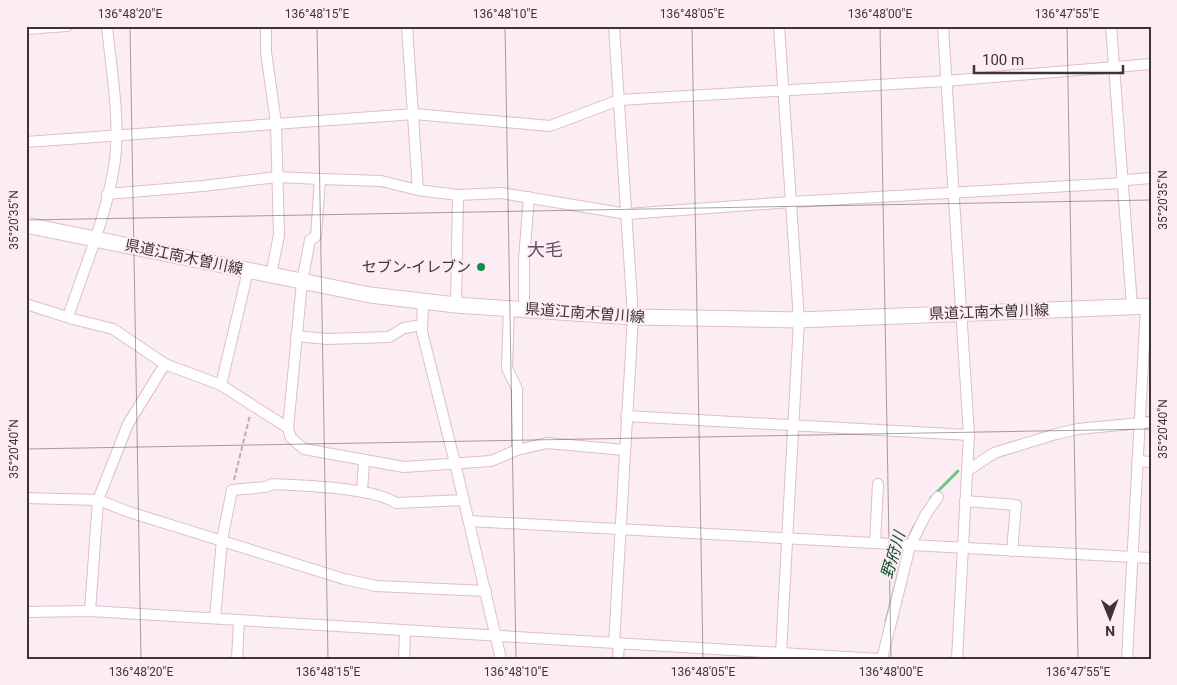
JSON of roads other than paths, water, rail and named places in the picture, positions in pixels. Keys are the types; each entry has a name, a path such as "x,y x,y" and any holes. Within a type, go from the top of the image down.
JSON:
{"main road":[{"name":"県道江南木曽川線","path":"26,225 389,299 456,305 633,317 799,320 1143,306"}],"street":[{"path":"26,29 67,26"},
{"path":"68,317 95,239 115,160 116,134 107,26"},
{"path":"266,26 266,52 276,123 279,235 271,276"},
{"path":"407,26 418,190"},
{"path":"614,26 633,317 620,529 616,643 618,659"},
{"path":"779,26 799,320 787,538 786,655"},
{"path":"942,26 969,435 957,659"},
{"path":"1111,26 1122,183 1143,306 1147,370 1140,419 1126,659"},
{"path":"26,142 116,134 213,130 276,123 414,114 550,126 619,100 946,81 1151,64"},
{"path":"107,194 203,186 277,177 320,178 381,181 418,190 458,195 501,193 627,214 791,202 1122,183 1127,180 1151,178"},
{"path":"320,178 316,236 310,240 302,282 288,428 291,438 304,449 364,462 404,467 491,461 517,450 548,443 624,450"},
{"path":"456,305 458,195"},
{"path":"517,450 517,389 507,368 524,259 529,198"},
{"path":"222,385 248,271"},
{"path":"423,301 422,332 456,463 501,659"},
{"path":"26,304 113,329 165,364 222,385 288,428"},
{"path":"296,336 327,339 389,336 404,328 422,324"},
{"path":"90,611 98,500 128,424 165,364"},
{"path":"626,416 969,435"},
{"path":"967,471 994,454 1056,434 1140,419 1151,422"},
{"path":"1137,461 1151,462"},
{"path":"362,492 364,462"},
{"path":"215,618 222,540 232,490 266,487 272,484 362,492 388,498 396,503 464,500"},
{"path":"875,543 878,484"},
{"path":"26,612 90,611 786,655 881,659 906,546 938,497"},
{"path":"26,498 98,500 344,579 376,586 486,591"},
{"path":"965,501 1016,506 1012,551"},
{"path":"470,522 1151,558"},
{"path":"237,659 239,620"},
{"path":"404,659 405,631"}],"waterway":[{"name":"野府川","path":"1142,418 1151,417"},
{"name":"野府川","path":"931,498 958,471"},
{"name":"野府川","path":"908,540 914,527"},
{"name":"野府川","path":"886,622 904,553"}],"place":[{"name":"セブン-イレブン","path":"481,267"}],"district":[{"name":"大毛","path":"545,249"}]}
